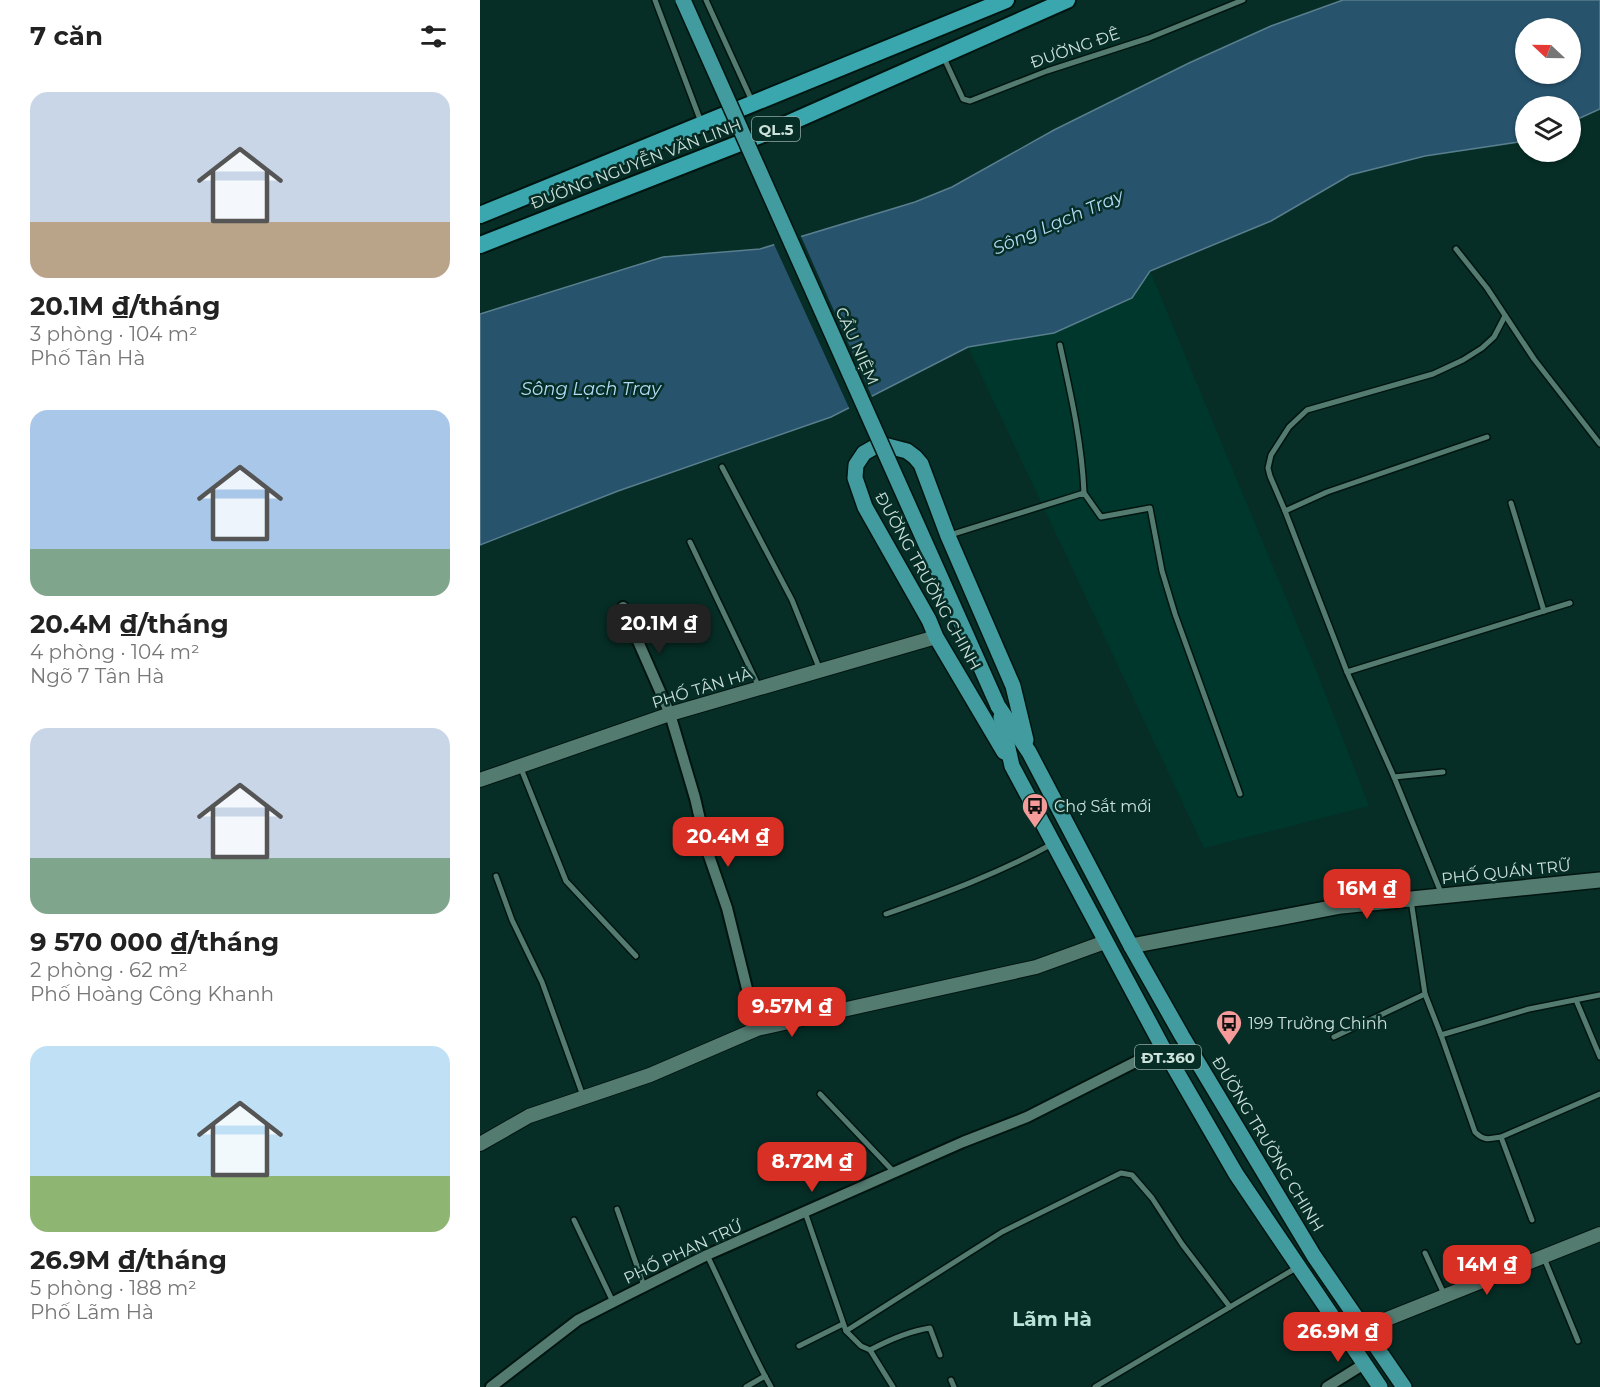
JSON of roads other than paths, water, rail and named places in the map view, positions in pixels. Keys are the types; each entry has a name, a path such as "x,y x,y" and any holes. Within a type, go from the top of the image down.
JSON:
{"highway":[{"name":"ĐƯỜNG NGUYỄN VĂN LINH","path":"480,215 1006,0"},
{"name":"ĐƯỜNG NGUYỄN VĂN LINH","path":"480,245 771,131 1067,0"}],"main road":[{"name":"CẦU NIỆM","path":"683,0 998,706"},
{"name":"ĐƯỜNG TRƯỜNG CHINH","path":"1029,752 1013,686 948,536 921,464 907,451 878,445 864,453 854,471 856,487 865,507 929,620 936,637 1012,766 1163,1048 1236,1174 1380,1387"},
{"name":"ĐƯỜNG TRƯỜNG CHINH","path":"998,706 1029,752 1131,946 1182,1036 1314,1256 1404,1387"},
{"name":"ĐƯỜNG TRƯỜNG CHINH","path":"998,706 1012,766"},
{"name":"PHỐ QUÁN TRỮ","path":"1131,946 1341,906 1600,880"}],"street":[{"path":"623,607 670,714 695,798 707,850 727,908 757,1029"},
{"name":"PHỐ TÂN HÀ","path":"480,780 670,714 936,637"},
{"path":"480,1144 529,1116 650,1075 757,1029 1036,967 1106,942"},
{"name":"PHỐ PHAN TRỨ","path":"491,1387 578,1320 644,1286 707,1255 894,1172 1027,1117 1163,1048"},
{"path":"1362,1329 1600,1234"},
{"path":"1327,1387 1364,1364"}],"lane":[{"path":"655,0 702,123"},
{"path":"706,0 753,102"},
{"name":"ĐƯỜNG ĐÊ","path":"942,54 963,99 970,101 1047,71 1149,38 1242,0"},
{"path":"1456,249 1564,400 1600,444"},
{"path":"1442,896 1394,777 1347,672 1268,468 1271,454 1288,427 1307,410 1433,374 1463,360 1494,337 1505,316"},
{"path":"1060,345 1083,461 1084,493 1101,517 1150,508 1162,571 1175,614 1240,794"},
{"path":"1285,511 1327,492 1487,437"},
{"path":"722,467 788,591 821,672"},
{"path":"948,536 1084,493"},
{"path":"1511,503 1544,611"},
{"path":"690,542 759,687"},
{"path":"1347,672 1570,603"},
{"path":"519,766 566,881 636,956"},
{"path":"1394,777 1443,772"},
{"path":"886,914 979,879 1024,860 1053,844"},
{"path":"496,876 512,920 542,982 583,1097"},
{"path":"1411,898 1425,994 1442,1035 1475,1132 1483,1139 1501,1137 1600,1094"},
{"path":"1334,1037 1425,994"},
{"path":"1442,1035 1529,1009 1600,995"},
{"path":"1576,1000 1600,1057"},
{"path":"820,1094 894,1172"},
{"path":"1501,1137 1532,1220"},
{"path":"846,1331 1002,1232 1121,1173 1132,1175 1152,1198 1182,1244 1230,1307"},
{"path":"617,1209 644,1286"},
{"path":"805,1212 846,1331 861,1346 870,1350 893,1387"},
{"path":"574,1220 613,1302"},
{"path":"1425,1252 1444,1296"},
{"path":"707,1255 733,1307 744,1336 771,1387"},
{"path":"1544,1256 1578,1341"},
{"path":"1095,1387 1297,1267"},
{"path":"800,1346 843,1324"},
{"path":"870,1350 907,1333 930,1328 940,1355"},
{"path":"746,1387 765,1376"},
{"path":"951,1380 954,1387"}],"water":[{"name":"Sông Lạch Tray","path":"1343,0 1600,0 1600,109 1581,118 1581,96 1515,96 1515,142 1425,156 1350,175 1271,221 1150,271 1132,298 1054,333 968,347 831,417 618,491 480,545 480,314 663,257 760,249 915,202 952,187 1054,130 1189,63 1271,26"}],"place":[{"name":"Chợ Sắt mới","path":"1035,829"},
{"name":"199 Trường Chinh","path":"1229,1046"}],"district":[{"name":"Lãm Hà","path":"1052,1319"}]}
